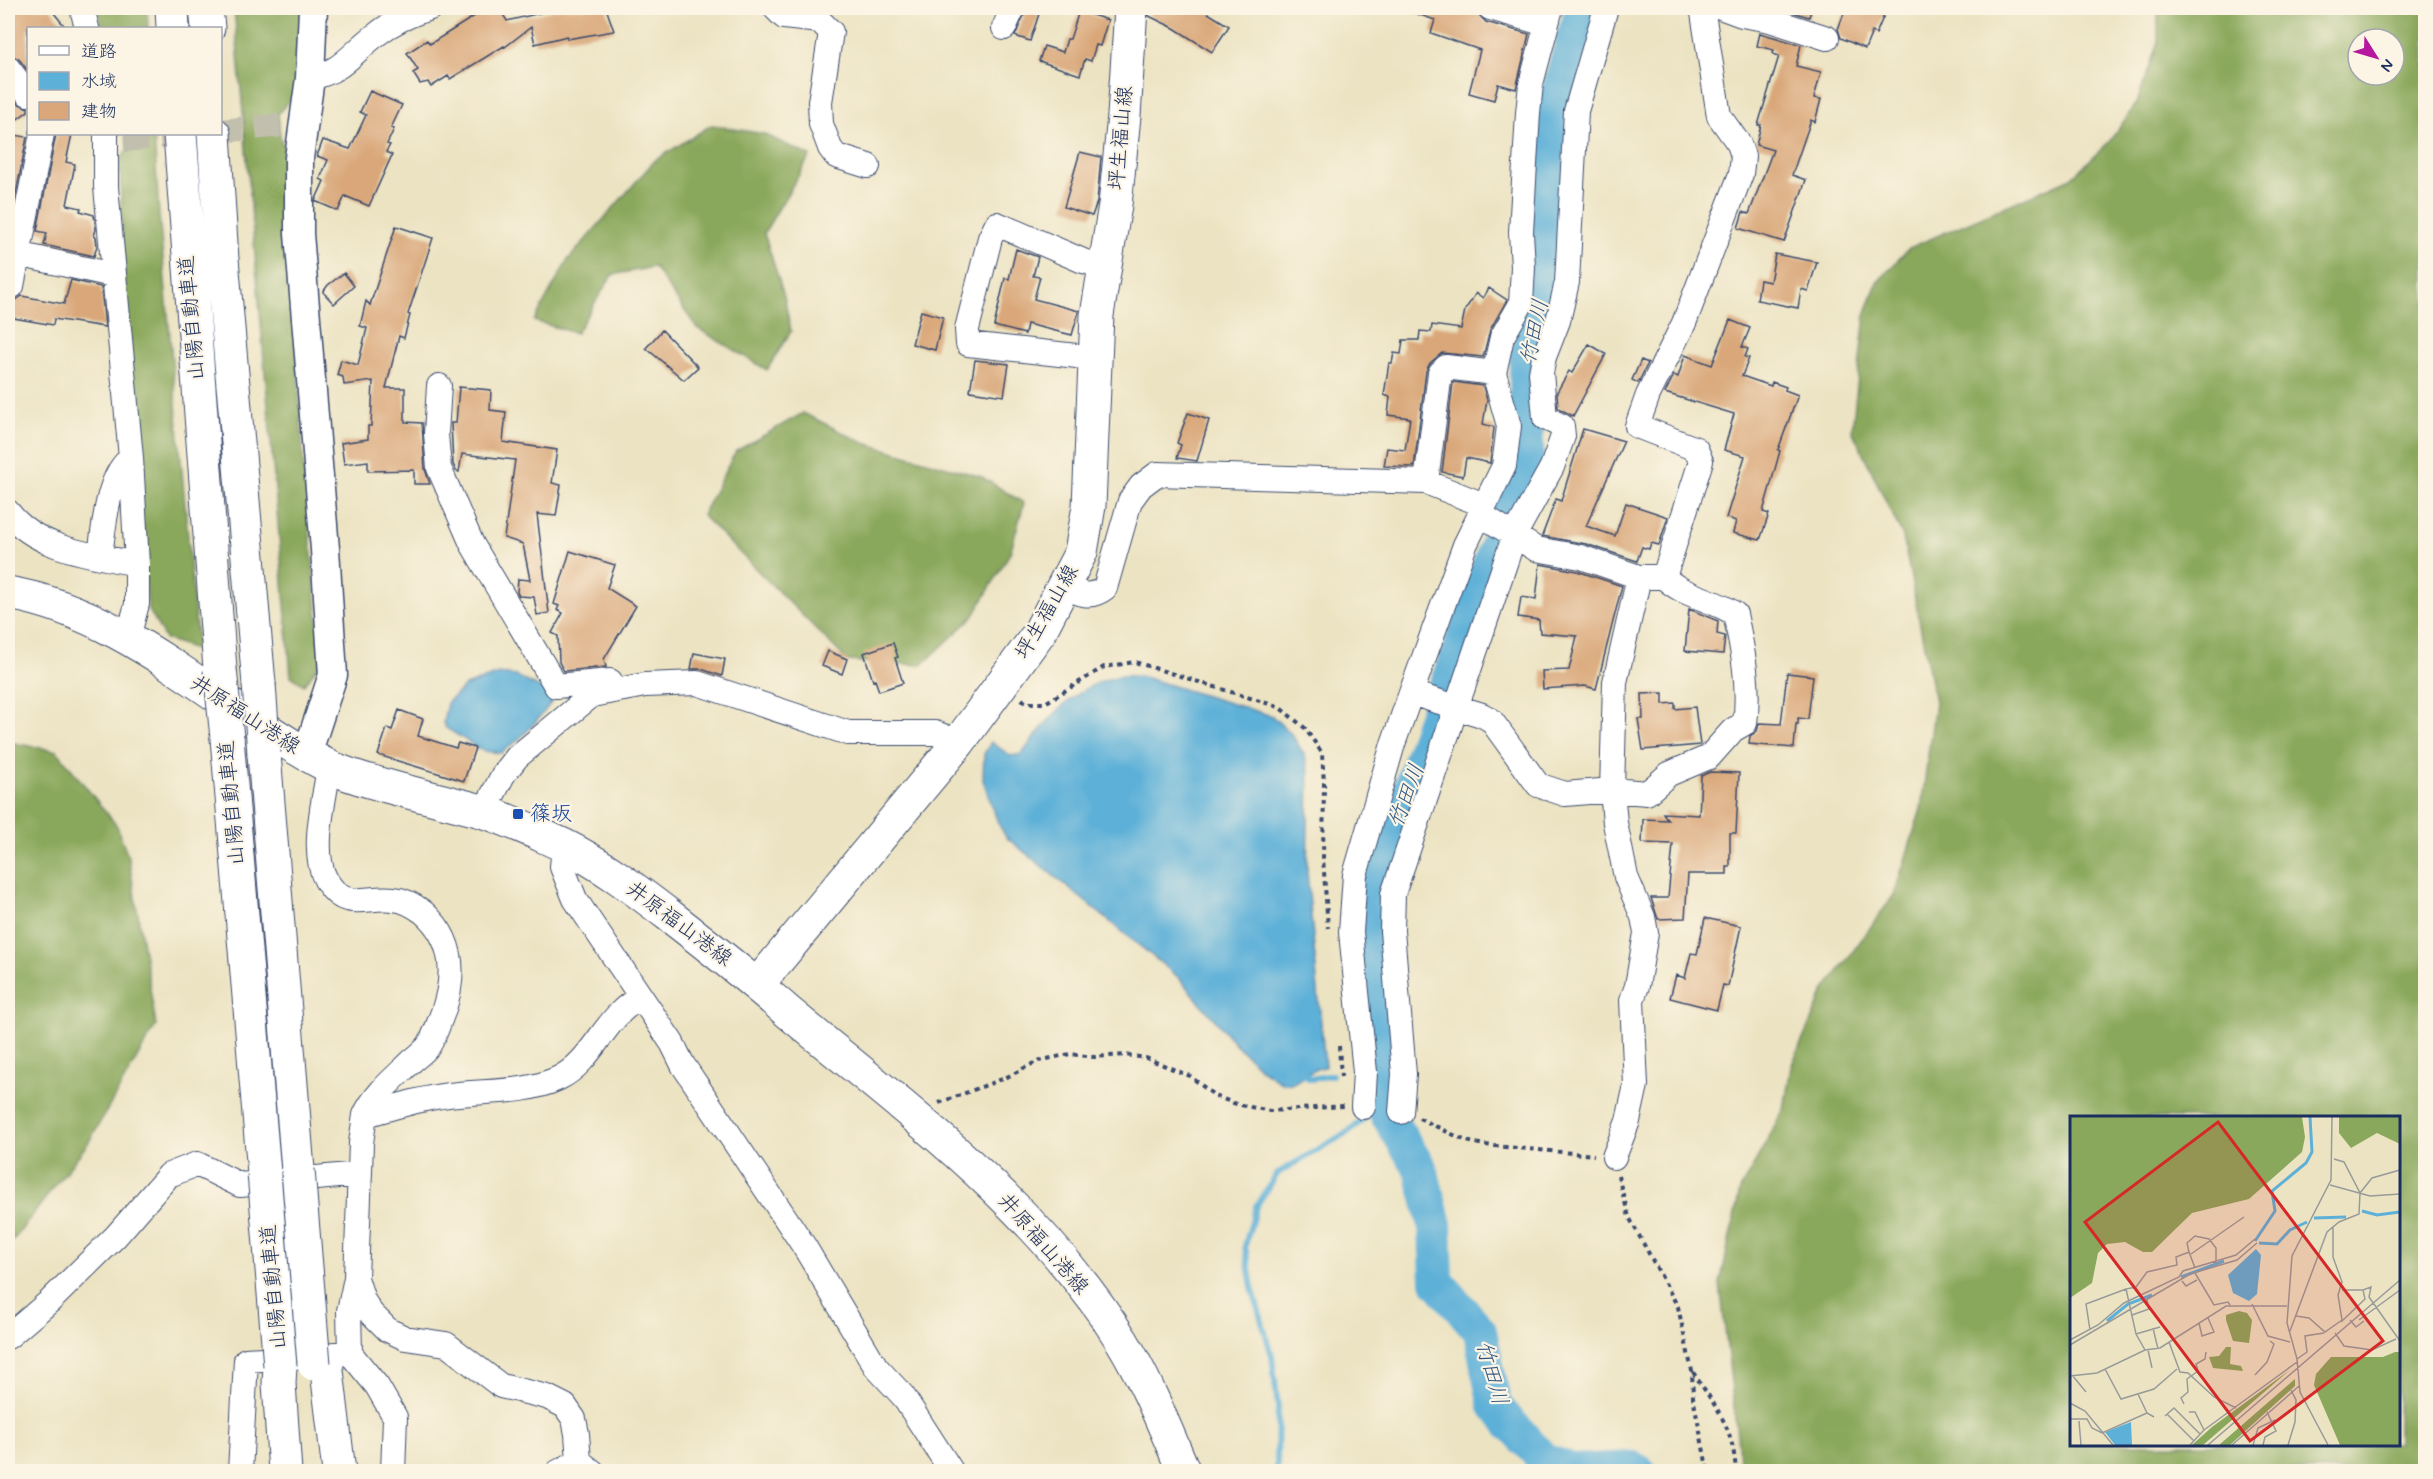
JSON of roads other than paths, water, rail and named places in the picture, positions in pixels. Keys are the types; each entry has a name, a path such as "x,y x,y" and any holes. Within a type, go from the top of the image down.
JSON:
{"main road":[{"path":"172,8 173,27"},
{"path":"207,8 208,27"},
{"name":"坪生福山線","path":"757,985 959,742 1039,633 1081,552 1089,506 1097,315 1115,205 1131,8"},
{"name":"山陽自動車道","path":"180,135 220,669 280,1375 285,1472"},
{"name":"山陽自動車道","path":"214,135 222,259 303,1228 330,1360 321,1472"},
{"name":"井原福山港線","path":"8,593 27,596 78,612 128,638 318,761 393,788 484,812 564,846 602,867 637,891 757,985 916,1118 1016,1208 1087,1291 1122,1342 1151,1397 1184,1472"},
{"path":"330,1360 339,1472"},
{"path":"270,1472 270,1444 280,1375"}],"street":[{"path":"82,8 87,27"},
{"path":"313,8 310,78 294,123 299,158 299,234 333,675 318,761 318,843 324,877 332,889 345,900 362,902 394,899 416,906 432,920 445,938 450,956 450,992 429,1046 372,1100 365,1115 356,1278 349,1311 330,1360"},
{"path":"310,78 328,74 348,60 375,35 402,17 430,8"},
{"path":"775,8 784,16 820,21 831,32 820,102 821,124 830,148 836,156 868,166"},
{"path":"1350,1102 1365,1072 1351,932 1355,875 1393,744 1416,694 1465,545 1484,512 1504,466 1511,426 1494,373 1502,337 1521,304 1523,267 1521,232 1528,113 1531,84 1549,16 1490,8"},
{"path":"1543,419 1541,373 1544,357 1558,321 1567,282 1576,111 1606,8"},
{"path":"1664,577 1701,461 1696,449 1637,426 1648,395 1684,323 1741,174 1743,156 1738,144 1719,116 1703,13 1705,8"},
{"path":"1723,8 1827,38"},
{"path":"8,68 27,93"},
{"path":"12,286 13,253 42,135"},
{"path":"113,139 105,187 131,458 137,564 137,604 128,638"},
{"path":"1095,358 968,344 967,329 990,238 997,224 1083,261 1105,267"},
{"path":"13,253 113,275"},
{"path":"1426,482 1440,373 1446,367 1494,373"},
{"path":"439,386 435,434 439,468 472,544 556,686 643,678 645,685"},
{"path":"1401,1112 1404,1074 1392,931 1393,894 1453,707 1513,533 1552,467 1563,436 1562,426 1543,419 1511,426"},
{"path":"100,556 109,499 123,464 131,458"},
{"path":"1064,587 1083,596 1099,593 1105,588 1130,501 1140,486 1157,474 1426,482 1484,512 1536,549 1581,557 1639,577 1664,577 1671,585 1722,605 1736,614 1748,705 1745,723 1734,730 1709,757 1669,774 1647,793 1612,790 1565,794 1538,785 1491,720 1416,694"},
{"path":"8,512 15,522 42,540 137,564"},
{"path":"1614,1156 1628,1121 1636,1085 1632,1000 1646,933 1643,917 1626,877 1615,823 1612,790 1615,682 1639,577"},
{"path":"484,812 503,775 517,757 592,695 645,685 697,683 848,733 935,733 959,742"},
{"path":"564,846 562,867 575,899 804,1246 812,1264 876,1367 903,1396 952,1472"},
{"path":"365,1115 435,1097 513,1090 559,1078 579,1064 628,1004 640,998"},
{"path":"8,1337 50,1301 116,1236 170,1175 197,1164 240,1185 360,1174"},
{"path":"356,1278 363,1300 371,1313 388,1330 405,1338 446,1344 501,1386 547,1397 565,1406 574,1419 578,1434 577,1468"},
{"path":"240,1472 246,1360 330,1360 377,1386 395,1417 393,1472"}],"water":[{"path":"499,674 516,676 556,696 531,727 501,753 483,751 446,728 443,723 447,703 465,686"},
{"path":"1119,676 1140,676 1272,716 1292,735 1305,756 1309,773 1307,872 1325,1067 1316,1069 1293,1083 1283,1083 1262,1070 1238,1047 1178,977 1006,837 998,823 983,780 984,754 991,742 1011,756 1022,754 1051,718 1074,696 1101,681"}],"waterway":[{"name":"竹田川","path":"1582,8 1550,120 1544,300 1526,355 1527,458 1378,878 1373,915 1382,1099 1387,1115 1421,1170 1435,1225 1437,1281 1480,1331 1495,1406 1544,1460 1574,1471 1633,1468 1640,1472"},
{"path":"1371,1066 1381,1065"},
{"path":"1301,1071 1310,1079 1332,1075"},
{"path":"1274,1472 1277,1465 1278,1407 1272,1356 1252,1287 1245,1246 1256,1206 1278,1173 1348,1132 1372,1112 1382,1099"}],"tunnel":[{"path":"222,131 284,125"},
{"path":"124,140 179,135"}],"place":[{"name":"篠坂","path":"518,814"}]}
